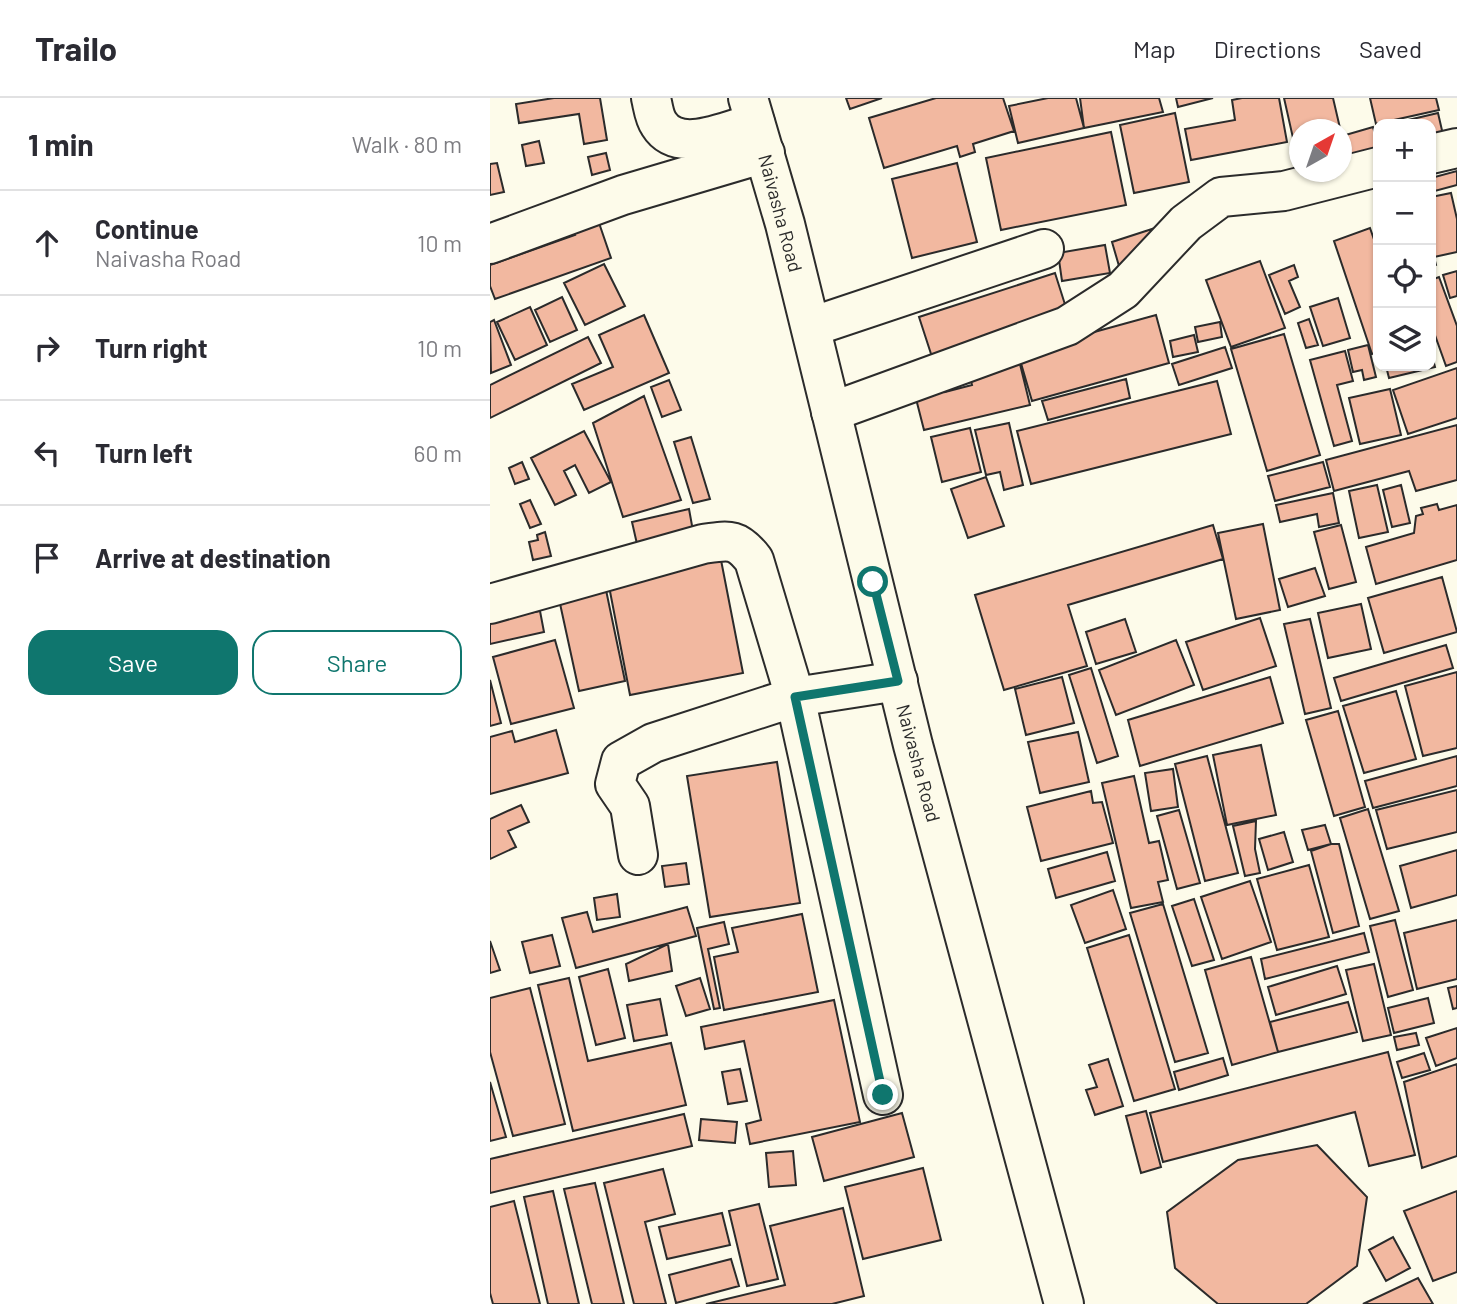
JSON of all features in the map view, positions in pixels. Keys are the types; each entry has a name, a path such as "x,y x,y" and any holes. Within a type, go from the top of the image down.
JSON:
{"street":[{"path":"651,98 657,122 668,135 689,141 756,125"},
{"path":"490,244 623,195 756,125"},
{"name":"Naivasha Road","path":"756,125 811,327 898,681 1064,1304"},
{"path":"1436,153 1457,148"},
{"path":"831,412 1067,326 1123,290 1186,223 1221,197 1284,191 1373,168"},
{"path":"811,327 1044,249"},
{"path":"490,604 703,544 734,541 754,560 795,697 883,1095"},
{"path":"638,855 630,806 615,784 621,761 653,743 795,697 898,681"}],"building":[{"path":"554,98 600,98 607,140 584,144 579,114 519,123 516,104"},
{"path":"846,98 882,98 850,109"},
{"path":"936,98 1003,98 1014,131 973,144 975,152 960,157 957,146 884,168 869,118"},
{"path":"1048,98 1076,98 1084,128 1018,143 1009,106"},
{"path":"1080,98 1159,98 1163,112 1084,128"},
{"path":"1176,98 1213,98 1178,107"},
{"path":"1279,98 1287,142 1191,160 1185,129 1235,120 1232,100"},
{"path":"1284,98 1333,98 1338,119 1289,120"},
{"path":"1370,98 1436,98 1439,110 1398,119 1375,119"},
{"path":"1175,113 1189,182 1134,193 1120,125"},
{"path":"1438,113 1444,139 1436,141 1436,119 1412,119"},
{"path":"1373,127 1373,158 1352,164 1352,133"},
{"path":"1111,132 1126,205 1001,230 986,158"},
{"path":"539,141 544,163 526,166 522,145"},
{"path":"606,153 610,170 592,175 588,157"},
{"path":"497,163 504,192 490,195 490,164"},
{"path":"957,163 977,242 912,258 892,179"},
{"path":"1457,171 1457,185 1436,191 1436,177"},
{"path":"1451,193 1457,219 1457,252 1436,257 1436,245 1436,196"},
{"path":"598,220 611,258 495,299 490,286 490,265 575,235 572,229"},
{"path":"1370,228 1373,237 1373,354 1372,354 1334,241"},
{"path":"1152,229 1148,258 1119,266 1112,242"},
{"path":"1105,245 1110,273 1062,281 1058,253"},
{"path":"1260,261 1285,328 1231,347 1206,280"},
{"path":"604,264 625,306 585,325 564,283"},
{"path":"1294,265 1298,277 1289,281 1300,307 1285,314 1269,275"},
{"path":"1457,271 1457,296 1450,298 1443,275"},
{"path":"1055,273 1069,317 933,360 919,317"},
{"path":"1439,277 1457,326 1457,362 1446,366 1436,338 1436,278"},
{"path":"562,297 577,330 550,342 535,310"},
{"path":"1338,298 1350,338 1323,346 1310,307"},
{"path":"530,307 547,345 515,360 497,322"},
{"path":"644,315 669,373 584,410 572,384 613,367 599,335"},
{"path":"1156,315 1169,363 1032,401 1018,353"},
{"path":"1309,319 1318,345 1306,348 1298,323"},
{"path":"494,320 511,365 491,373 490,322"},
{"path":"1220,322 1222,337 1198,342 1195,327"},
{"path":"1284,334 1320,455 1267,471 1231,349"},
{"path":"1194,335 1198,352 1173,357 1170,341"},
{"path":"588,337 601,363 490,418 490,385"},
{"path":"1368,345 1376,377 1364,380 1362,370 1353,372 1348,350"},
{"path":"1225,347 1232,368 1179,385 1172,364"},
{"path":"1345,351 1353,381 1337,385 1352,441 1334,446 1310,360"},
{"path":"1018,356 1030,405 924,430 913,387 942,381 945,392 972,385 968,369"},
{"path":"1457,368 1457,418 1408,434 1393,390"},
{"path":"1387,371 1418,371 1389,378"},
{"path":"1126,379 1130,398 1048,420 1042,401"},
{"path":"669,380 681,410 662,417 651,387"},
{"path":"1217,381 1231,434 1031,484 1017,431"},
{"path":"1390,389 1401,435 1360,444 1349,398"},
{"path":"644,396 681,500 623,517 593,423"},
{"path":"1009,423 1023,485 1004,490 1000,472 986,475 975,430"},
{"path":"1457,425 1457,480 1416,491 1409,471 1334,491 1326,460"},
{"path":"970,428 981,472 942,482 931,437"},
{"path":"584,431 611,482 589,493 575,465 564,471 576,495 555,505 531,458"},
{"path":"691,437 710,499 693,503 674,442"},
{"path":"522,462 529,479 515,484 509,468"},
{"path":"1323,462 1330,487 1275,501 1268,476"},
{"path":"986,477 1004,526 968,538 951,489"},
{"path":"1377,485 1388,532 1359,538 1349,491"},
{"path":"1401,485 1410,523 1392,527 1383,490"},
{"path":"1333,493 1339,523 1319,527 1317,514 1280,522 1276,505"},
{"path":"530,500 541,524 530,528 520,504"},
{"path":"1437,504 1439,510 1457,505 1457,560 1376,584 1366,547 1414,533 1416,516 1423,514 1421,508"},
{"path":"689,509 693,531 637,544 632,522"},
{"path":"1263,524 1280,610 1236,619 1218,533"},
{"path":"1213,525 1223,559 1068,605 1087,666 1004,690 975,595"},
{"path":"1341,525 1356,582 1329,589 1314,532"},
{"path":"545,532 551,556 533,560 529,542 538,540 537,535"},
{"path":"721,560 743,673 630,695 608,581"},
{"path":"1315,568 1325,596 1288,607 1279,579"},
{"path":"1442,577 1457,632 1384,653 1368,598"},
{"path":"606,590 625,681 579,691 559,599"},
{"path":"1361,604 1371,649 1328,658 1318,613"},
{"path":"540,611 544,632 490,644 490,620"},
{"path":"1260,618 1276,666 1203,690 1186,642"},
{"path":"1125,619 1136,652 1096,664 1086,632"},
{"path":"1310,619 1331,708 1305,714 1284,624"},
{"path":"555,640 574,708 511,724 493,657"},
{"path":"1176,640 1194,685 1116,715 1099,670"},
{"path":"1446,645 1453,668 1341,701 1334,678"},
{"path":"1091,668 1118,756 1097,763 1069,675"},
{"path":"1457,672 1457,748 1423,756 1405,686"},
{"path":"1062,677 1074,723 1026,735 1015,689"},
{"path":"1270,677 1283,723 1140,766 1128,720"},
{"path":"490,680 501,723 490,726"},
{"path":"1396,691 1416,759 1364,773 1343,706"},
{"path":"1338,711 1365,807 1334,816 1306,720"},
{"path":"556,730 568,773 490,794 490,737 512,731 515,742"},
{"path":"1078,732 1089,782 1040,793 1028,742"},
{"path":"1261,745 1276,815 1227,825 1213,755"},
{"path":"1207,756 1238,873 1205,881 1175,764"},
{"path":"1457,756 1457,786 1373,808 1365,781"},
{"path":"777,762 800,903 710,917 687,776"},
{"path":"1173,769 1178,807 1151,811 1145,773"},
{"path":"1134,776 1149,843 1159,841 1168,880 1158,882 1163,902 1131,908 1102,783"},
{"path":"1457,790 1457,832 1387,849 1376,810"},
{"path":"1091,791 1093,803 1102,802 1113,843 1041,861 1027,807"},
{"path":"521,805 529,822 508,831 516,847 490,859 490,819"},
{"path":"1368,809 1399,911 1370,919 1340,818"},
{"path":"1179,810 1200,883 1177,889 1157,816"},
{"path":"1256,821 1255,849 1260,873 1245,876 1233,826"},
{"path":"1325,825 1331,844 1308,850 1302,830"},
{"path":"1284,832 1293,862 1268,870 1259,839"},
{"path":"1339,844 1359,926 1333,933 1311,851"},
{"path":"1457,850 1457,895 1411,908 1400,866"},
{"path":"1107,852 1115,881 1056,898 1048,869"},
{"path":"686,863 689,884 665,887 662,866"},
{"path":"1309,865 1329,937 1277,950 1257,879"},
{"path":"1250,881 1271,942 1222,959 1201,897"},
{"path":"1113,890 1126,929 1085,943 1071,905"},
{"path":"617,894 620,917 597,920 594,898"},
{"path":"1194,899 1214,960 1192,966 1172,906"},
{"path":"1163,904 1208,1053 1175,1062 1130,913"},
{"path":"687,907 696,936 576,968 562,918 587,912 593,932"},
{"path":"802,914 818,992 724,1010 714,957 738,952 732,928"},
{"path":"1395,920 1413,990 1388,997 1370,926"},
{"path":"1457,920 1457,979 1417,989 1404,933"},
{"path":"724,922 729,944 708,949 720,1008 714,1009 697,928"},
{"path":"1364,933 1369,952 1265,979 1261,959"},
{"path":"552,935 560,966 530,973 522,942"},
{"path":"1129,935 1175,1089 1134,1101 1087,948"},
{"path":"490,941 500,970 490,973"},
{"path":"668,944 672,971 629,981 626,964"},
{"path":"1251,957 1278,1052 1232,1065 1205,970"},
{"path":"1374,964 1391,1035 1363,1041 1346,970"},
{"path":"1337,966 1346,994 1276,1015 1268,987"},
{"path":"608,969 625,1038 596,1045 579,977"},
{"path":"569,978 588,1061 671,1043 686,1105 573,1131 538,985"},
{"path":"700,978 710,1009 686,1016 676,986"},
{"path":"1457,986 1457,1008 1453,1009 1448,988"},
{"path":"530,988 565,1124 513,1136 490,1052 490,998"},
{"path":"1428,998 1434,1023 1394,1033 1388,1008"},
{"path":"660,999 667,1035 634,1041 627,1005"},
{"path":"834,1000 860,1122 750,1144 746,1124 761,1120 744,1041 705,1049 701,1027"},
{"path":"1348,1002 1357,1032 1278,1052 1270,1022"},
{"path":"1457,1028 1457,1058 1436,1066 1426,1038"},
{"path":"1416,1033 1419,1045 1397,1050 1394,1037"},
{"path":"1388,1052 1415,1155 1369,1166 1355,1112 1163,1162 1150,1113"},
{"path":"1424,1053 1430,1070 1402,1078 1397,1062"},
{"path":"1223,1058 1228,1075 1179,1090 1174,1072"},
{"path":"1108,1059 1123,1106 1095,1115 1086,1090 1097,1087 1089,1065"},
{"path":"1457,1064 1457,1156 1422,1168 1404,1082"},
{"path":"740,1069 747,1101 728,1104 722,1072"},
{"path":"490,1082 506,1137 490,1141"},
{"path":"1146,1111 1161,1167 1141,1173 1126,1116"},
{"path":"902,1113 914,1157 824,1181 812,1137"},
{"path":"684,1114 692,1146 490,1193 490,1159"},
{"path":"701,1119 737,1122 735,1143 699,1140"},
{"path":"1317,1145 1367,1197 1357,1266 1306,1304 1218,1304 1175,1268 1167,1212 1238,1160"},
{"path":"793,1151 796,1185 769,1187 766,1153"},
{"path":"923,1168 941,1240 863,1259 845,1187"},
{"path":"663,1169 675,1214 645,1222 666,1304 634,1304 604,1183"},
{"path":"595,1183 624,1304 592,1304 564,1189"},
{"path":"553,1191 579,1304 548,1304 524,1197"},
{"path":"1457,1191 1457,1272 1433,1281 1404,1211"},
{"path":"514,1201 540,1304 493,1304 490,1293 490,1207"},
{"path":"759,1204 778,1279 747,1286 729,1211"},
{"path":"843,1208 864,1296 832,1304 706,1304 785,1285 770,1226"},
{"path":"722,1213 730,1245 667,1259 659,1227"},
{"path":"1393,1237 1410,1268 1386,1281 1369,1250"},
{"path":"731,1259 739,1286 676,1303 669,1275"},
{"path":"1418,1278 1433,1304 1363,1304"}],"route":[{"path":"873,582 898,681 795,697 883,1095"}]}
